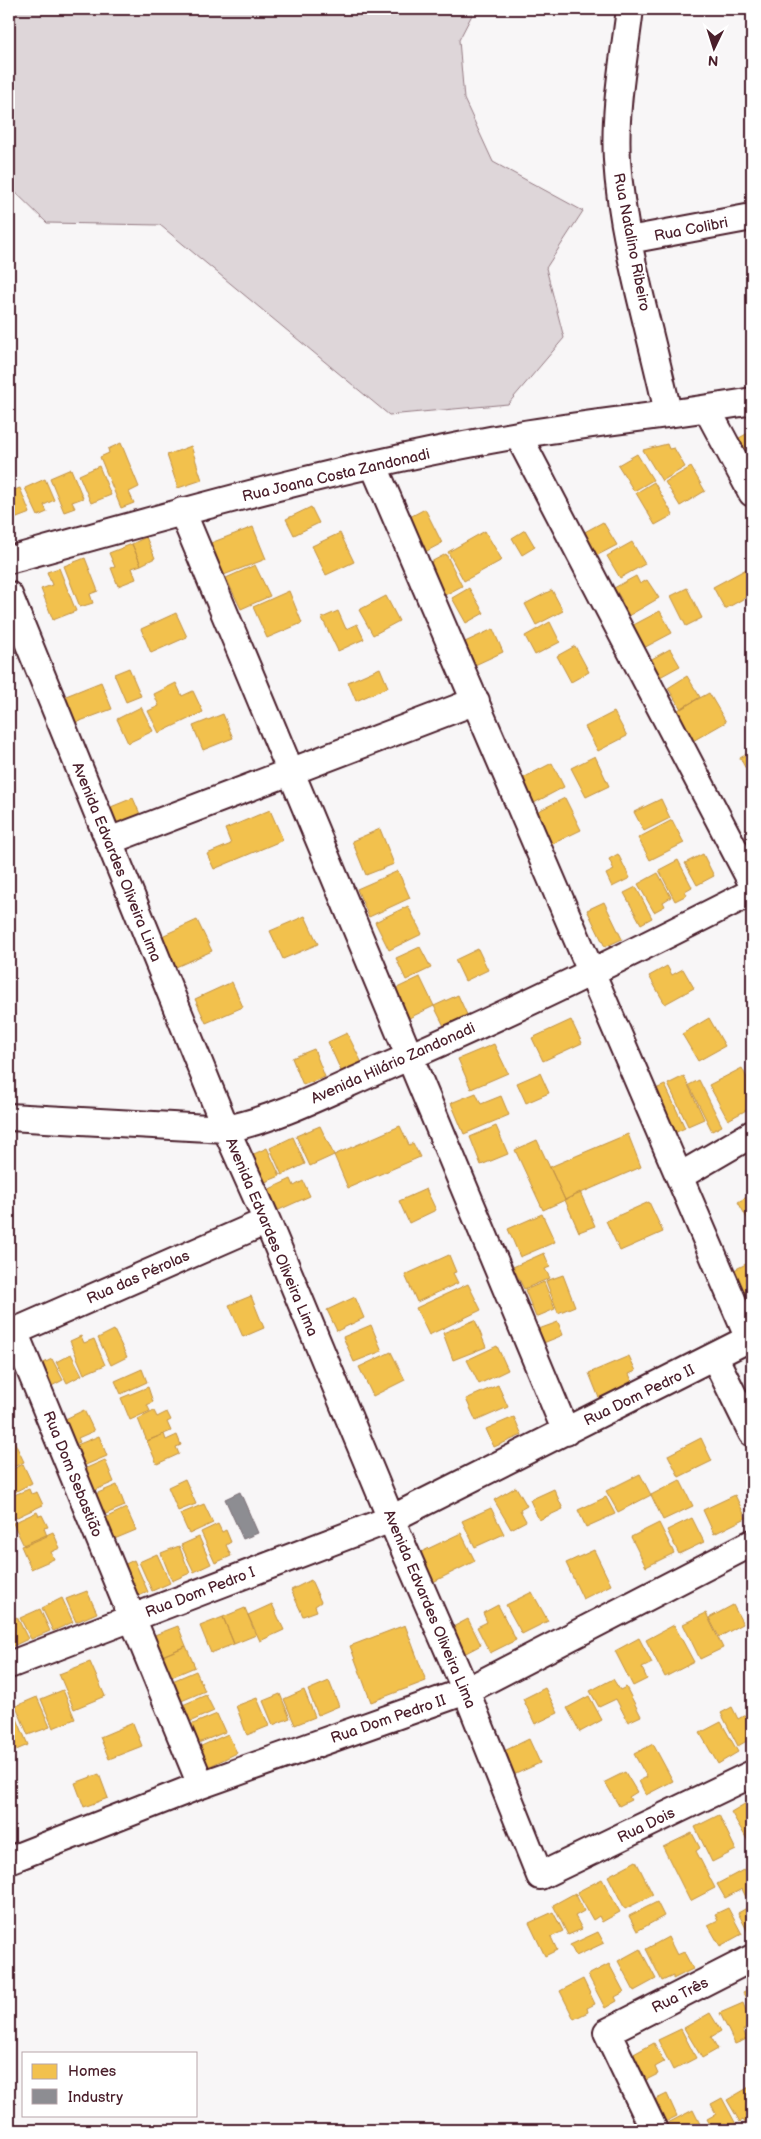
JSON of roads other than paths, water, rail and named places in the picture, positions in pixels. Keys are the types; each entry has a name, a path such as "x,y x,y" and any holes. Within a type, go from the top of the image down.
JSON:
{"street":[{"name":"Rua Natalino Ribeiro","path":"630,9 620,83 617,141 620,189 629,240 668,413"},
{"name":"Rua Colibri","path":"629,240 752,217"},
{"name":"Rua Joana Costa Zandonadi","path":"9,560 182,511 373,464 518,435 752,401"},
{"path":"707,409 752,493"},
{"path":"518,435 752,883"},
{"path":"373,464 751,1338"},
{"path":"182,511 411,1056 566,1432"},
{"name":"Avenida Edvardes Oliveira Lima","path":"9,595 226,1129 267,1220 391,1519 466,1691 540,1876"},
{"path":"108,841 476,701"},
{"name":"Avenida Hilário Zandonadi","path":"9,1117 226,1129 255,1123 411,1056 593,973 752,892"},
{"path":"680,1176 752,1134"},
{"name":"Rua das Pérolas","path":"11,1333 267,1220"},
{"name":"Rua Dom Sebastião","path":"11,1333 201,1785"},
{"name":"Rua Dom Pedro II","path":"391,1519 715,1358 751,1338"},
{"path":"715,1358 752,1434"},
{"name":"Rua Dom Pedro I","path":"9,1665 391,1519"},
{"name":"Rua Dom Pedro II","path":"9,1860 201,1785 466,1691 752,1543"},
{"name":"Rua Dois","path":"540,1876 752,1774"},
{"name":"Rua Três","path":"654,2130 607,2032 752,1958"}]}
